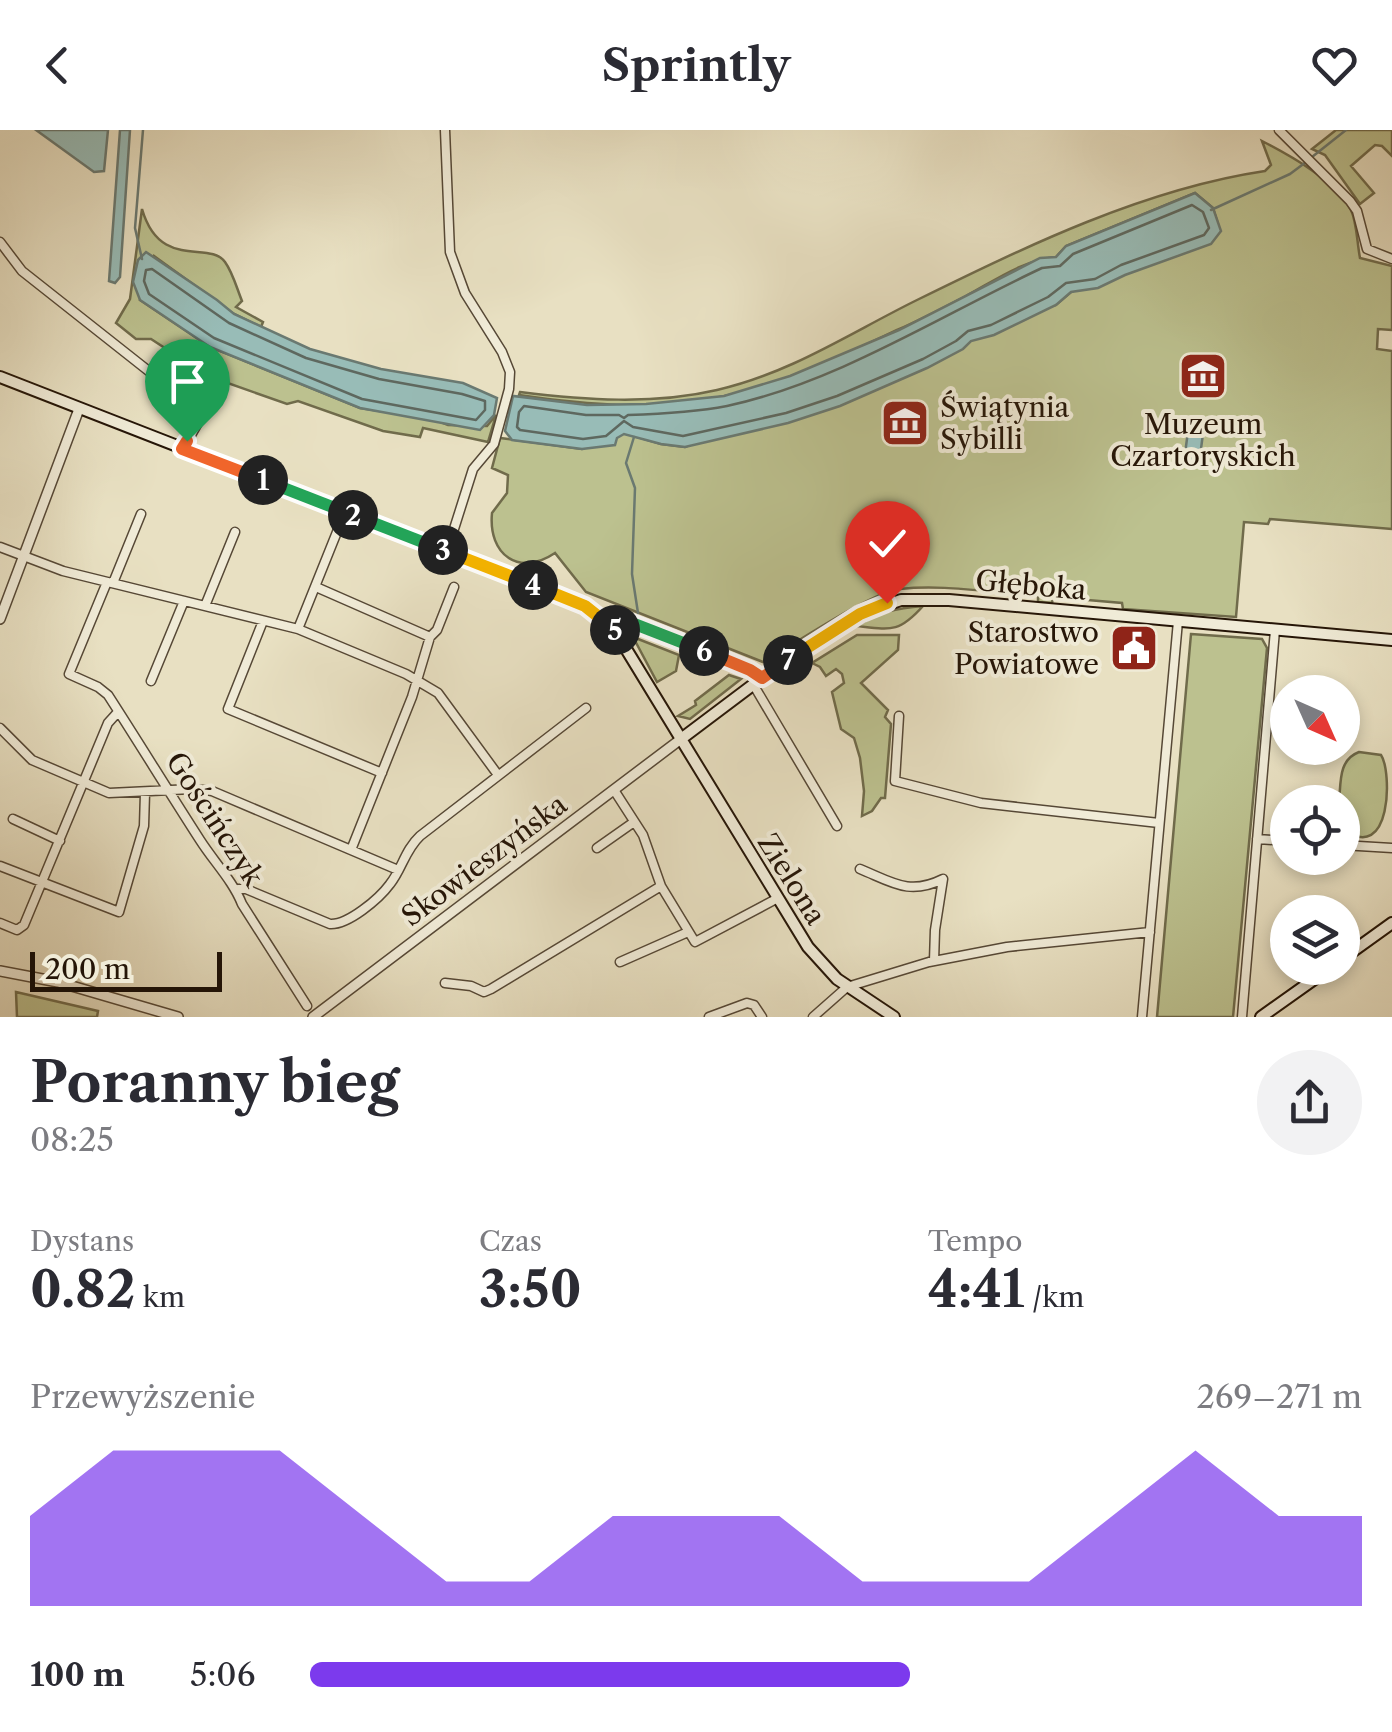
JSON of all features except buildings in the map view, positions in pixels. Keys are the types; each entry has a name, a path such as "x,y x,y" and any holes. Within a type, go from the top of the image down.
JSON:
{"main road":[{"path":"0,378 585,606 614,631"},
{"name":"Głęboka","path":"681,738 757,681 860,614 901,600 931,599 1392,640"},
{"name":"Zielona","path":"614,631 818,960 847,987 894,1017"},
{"path":"1360,946 1392,923"},
{"path":"1261,1017 1306,985"}],"street":[{"path":"445,130 450,252 465,293 507,362 509,388 494,444 473,469 447,552"},
{"path":"1279,130 1354,206 1367,249 1392,259"},
{"path":"0,242 22,271 203,414 182,449"},
{"path":"0,619 79,409"},
{"path":"298,629 346,512"},
{"path":"110,582 142,514"},
{"path":"205,606 235,532"},
{"path":"0,547 110,582 298,629 417,680 442,698 498,775"},
{"name":"Gościńczyk","path":"110,582 69,674 102,690 118,712 224,875 238,889 242,904 307,1006"},
{"path":"316,587 430,637"},
{"path":"350,850 430,637 437,630 454,588"},
{"path":"151,681 184,601"},
{"path":"263,621 228,708 382,772"},
{"path":"1142,1017 1178,621"},
{"path":"614,631 632,623 750,670 837,826"},
{"path":"1242,1017 1276,630"},
{"path":"238,889 336,925 385,890 414,842 586,708"},
{"path":"0,923 20,929 108,723 118,712"},
{"path":"899,716 895,781 981,803 1159,823"},
{"path":"0,728 32,760 109,793 192,789 222,794 398,870"},
{"name":"Skowieszyńska","path":"314,1017 681,738"},
{"path":"614,790 648,846 660,886 695,942 778,898"},
{"path":"0,866 119,912 144,826 145,793"},
{"path":"12,819 60,841"},
{"path":"596,848 634,822"},
{"path":"1258,839 1270,840"},
{"path":"1360,845 1392,848"},
{"path":"860,869 909,888 921,889 943,879 934,960"},
{"path":"445,983 484,992 491,990 660,886"},
{"path":"620,962 688,932"},
{"path":"813,1017 847,987 934,960 996,948 1150,932"},
{"path":"0,971 58,982 178,1017"},
{"path":"870,1001 868,988 878,978"},
{"path":"709,1017 747,1003 754,1005 762,1017"}],"green space":[{"path":"1336,130 1392,130 1392,156 1375,145 1351,166 1374,193 1360,204 1325,155 1312,149"},
{"path":"1262,141 1311,170 1344,199 1355,221 1360,258 1392,266 1392,330 1378,329 1377,349 1392,351 1392,529 1270,519 1268,524 1244,522 1236,617 1123,609 1122,603 1053,597 1052,603 1038,602 1038,595 951,588 900,589 851,609 763,662 586,592 555,553 542,560 518,562 508,558 495,540 492,513 507,493 508,475 492,468 500,438 582,449 624,433 685,447 960,336 1056,305 1071,292 1218,224 1213,208 1195,193 1066,246 1056,257 1020,267 932,314 834,359 725,396 674,404 622,405 545,399 519,395 520,392 643,399 693,395 744,383 795,363 959,280 1087,222 1175,191 1265,171 1271,165"},
{"path":"142,209 160,240 172,247 218,256 225,262 242,301 236,307 263,322 261,327 234,314 154,256 140,300 210,347 360,408 433,419 448,425 487,426 496,415 488,442 423,428 420,437 383,431 298,401 287,404 208,376 151,339 136,339 116,323 130,299"},
{"path":"923,606 894,628 857,626 888,612"},
{"path":"1191,634 1262,639 1267,648 1233,1017 1157,1017"},
{"path":"857,635 899,635 898,650 861,683 888,710 885,717 891,724 885,798 862,816 860,758 854,738 841,729 832,692 844,683 842,674 836,669 826,676 812,663"},
{"path":"633,637 679,655 676,671 657,682"},
{"path":"729,675 741,679 690,719 678,716 696,705 695,701"},
{"path":"1360,752 1381,755 1385,764 1384,811 1371,835 1360,837 1360,785 1341,785 1344,766 1360,765"},
{"path":"16,992 98,1011 97,1017 17,1017"}],"water":[{"path":"36,130 108,130 104,171 94,172"},
{"path":"120,130 130,130 120,277 115,283 109,281"},
{"path":"1195,193 1213,208 1221,231 1211,244 1098,288 1071,292 1056,305 994,335 971,341 927,368 840,406 788,423 685,447 624,434 615,445 582,449 512,440 505,431 513,396 587,405 646,404 724,396 790,376 899,330 1040,258 1056,257 1066,246"},
{"path":"146,252 234,314 310,349 381,369 463,383 497,398 494,415 480,430 360,408 210,347 140,300 133,282 138,260"},
{"path":"1189,424 1204,426 1199,464 1184,461"}],"waterway":[{"path":"142,259 135,228 143,130"},
{"path":"1312,157 1346,130"},
{"path":"1211,210 1290,174 1306,162"},
{"path":"634,437 626,463 635,488 632,574 638,613"}],"place":[{"name":"Muzeum Czartoryskich","path":"1203,376"},
{"name":"Świątynia Sybilli","path":"905,423"},
{"name":"Starostwo Powiatowe","path":"1134,648"}],"route":[{"path":"187,441 182,449 585,606 614,631 632,623 762,678 860,614 887,603"}]}
